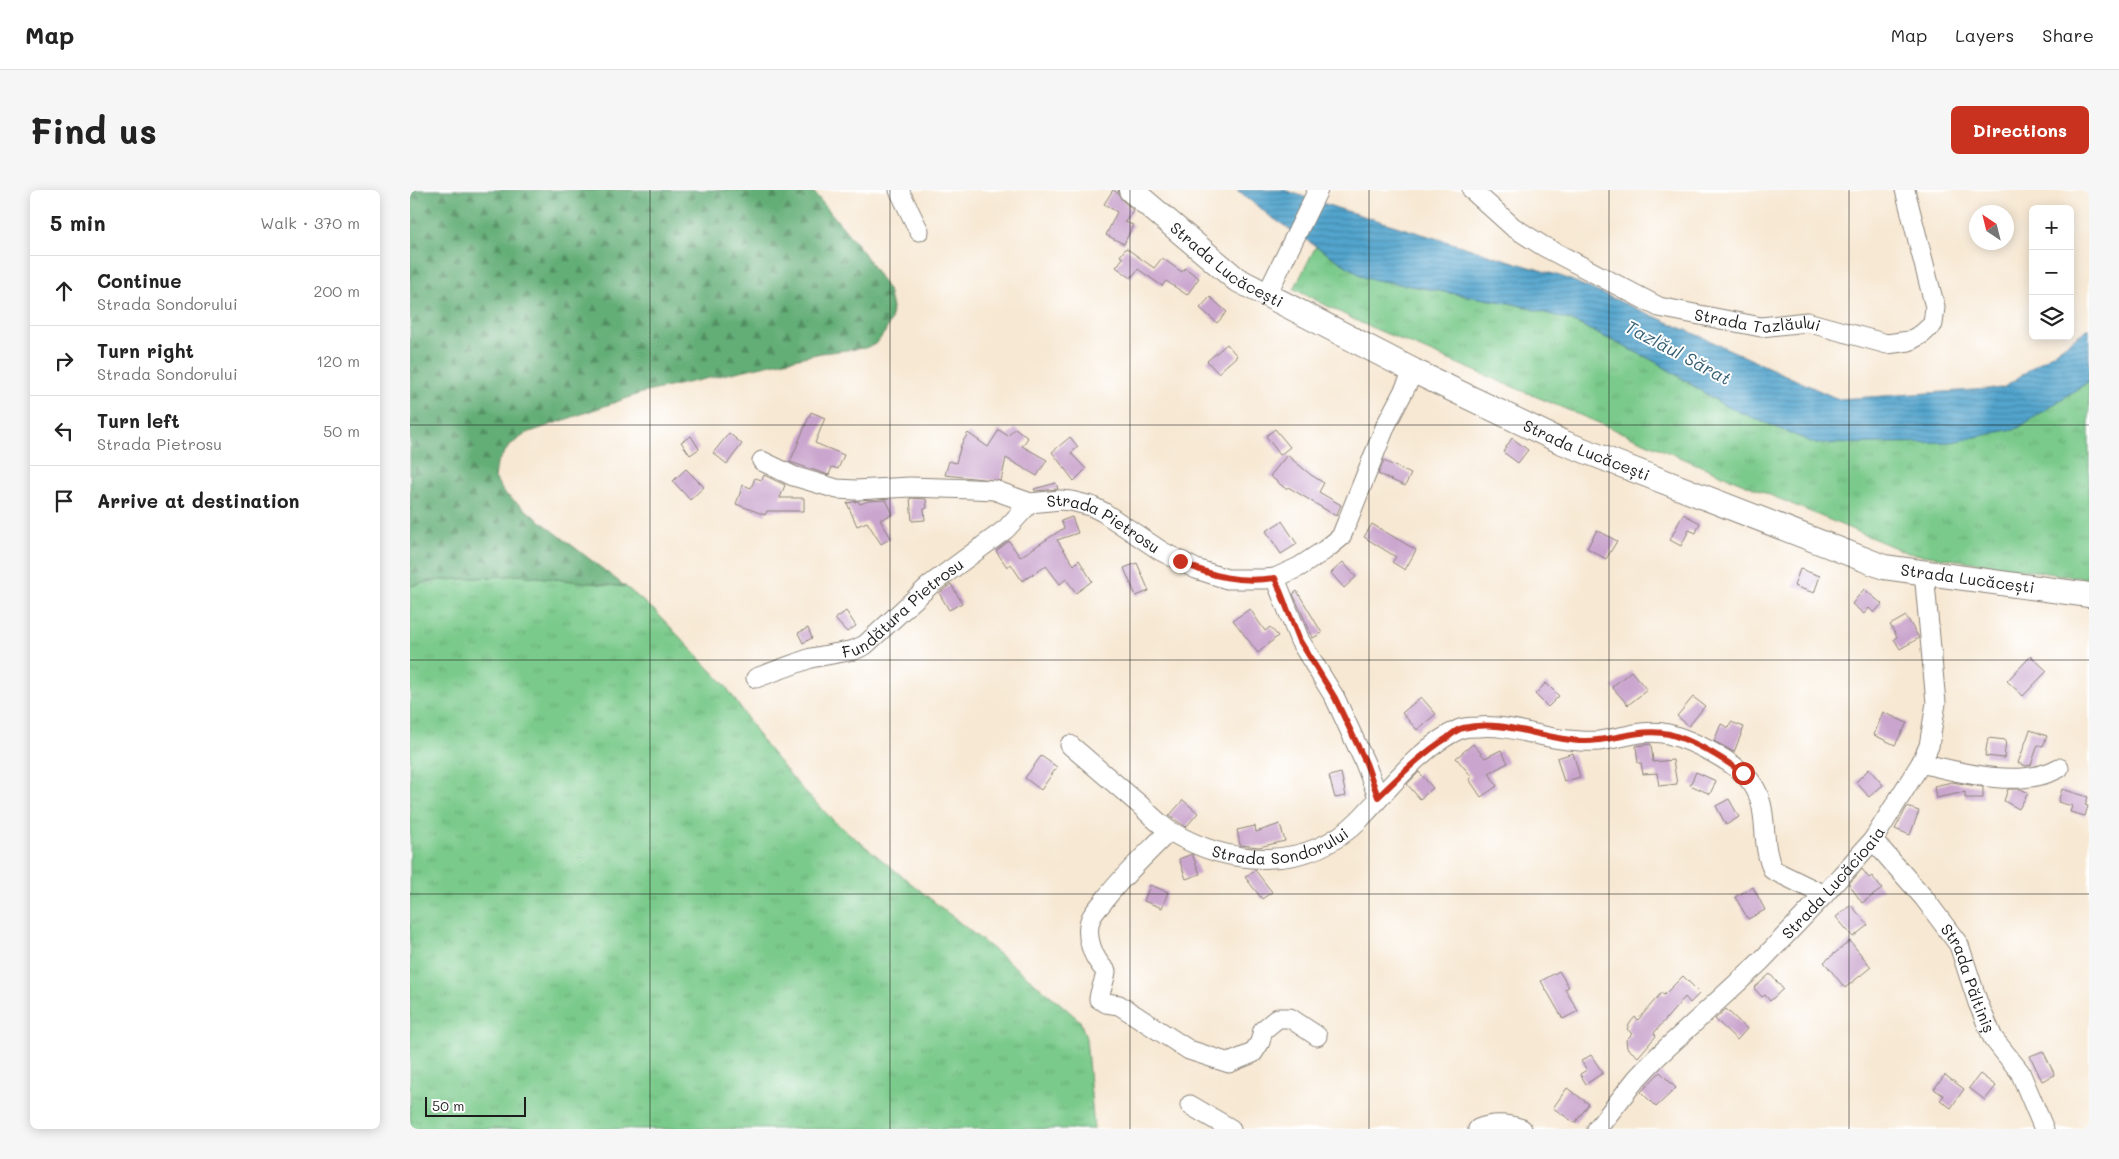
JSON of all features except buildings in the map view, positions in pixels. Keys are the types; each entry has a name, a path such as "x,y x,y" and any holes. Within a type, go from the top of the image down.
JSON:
{"main road":[{"name":"Strada Lucăcești","path":"1131,190 1236,279 1414,372 1562,442 1884,566 2089,595"}],"street":[{"path":"900,190 919,231"},
{"path":"1267,294 1318,190"},
{"name":"Strada Tazlăului","path":"1472,190 1513,227 1543,246 1659,307 1761,327 1807,322 1887,344 1909,341 1922,334 1934,324 1935,307 1905,190"},
{"name":"Strada Pietrosu","path":"762,461 794,476 837,489 856,490 882,487 910,487 994,490 1030,503 1060,500 1091,506 1162,551 1196,569 1212,575 1240,580 1275,578 1314,558 1341,537 1386,425 1414,372"},
{"name":"Fundătura Pietrosu","path":"756,678 811,658 854,650 866,645 930,585 1006,529 1030,503"},
{"name":"Strada Lucăcioaia","path":"1597,1129 1650,1064 1761,961 1873,840 1921,764 1929,746 1936,704 1924,572"},
{"path":"1275,578 1300,641 1335,698 1366,763 1378,797"},
{"name":"Strada Sondorului","path":"1070,745 1169,830 1215,852 1260,860 1291,858 1323,846 1358,821 1378,797 1428,749 1462,728 1496,726 1560,739 1582,741 1599,741 1649,732 1666,734 1687,741 1730,763 1743,773 1751,782 1762,804 1768,854 1773,870 1824,895"},
{"path":"1921,764 1975,775 2025,778 2047,774 2060,768"},
{"path":"1169,830 1113,888 1091,918 1089,929 1092,952 1099,965 1106,971 1105,983 1100,991 1099,999 1106,1003 1119,1004 1189,1050 1229,1063 1253,1053 1260,1042 1263,1030 1278,1018 1290,1018 1318,1036"},
{"name":"Strada Păltiniș","path":"1873,840 1924,898 1959,945 1978,1003 1993,1038 2020,1072 2044,1129"},
{"path":"1190,1105 1231,1129"},
{"path":"1478,1129 1493,1125 1503,1125 1522,1129"}],"green space":[{"path":"410,190 812,190 864,253 888,290 892,308 891,320 877,343 865,348 821,353 642,393 527,433 510,445 497,463 495,478 504,493 626,587 520,575 431,581 410,586"},
{"path":"1316,246 1365,278 1514,304 1570,320 1656,362 1725,406 2018,428 2089,381 2089,579 1908,553 1361,323 1294,289"},
{"path":"520,575 626,587 656,612 725,685 765,745 802,789 835,822 1080,1021 1086,1038 1094,1129 410,1129 410,586 431,581"}],"water":[{"name":"Tazlăul Sărat","path":"1237,190 1284,190 1566,278 1838,399 2003,388 2089,328 2089,381 2018,428 1952,442 1816,444 1725,406 1656,362 1570,320 1514,304 1365,278 1271,217"}],"route":[{"path":"1180,561 1196,569 1227,579 1253,580 1275,578 1300,641 1335,698 1366,763 1378,797 1428,749 1462,728 1496,726 1560,739 1582,741 1599,741 1649,732 1661,732 1687,741 1730,763 1743,773"}]}
